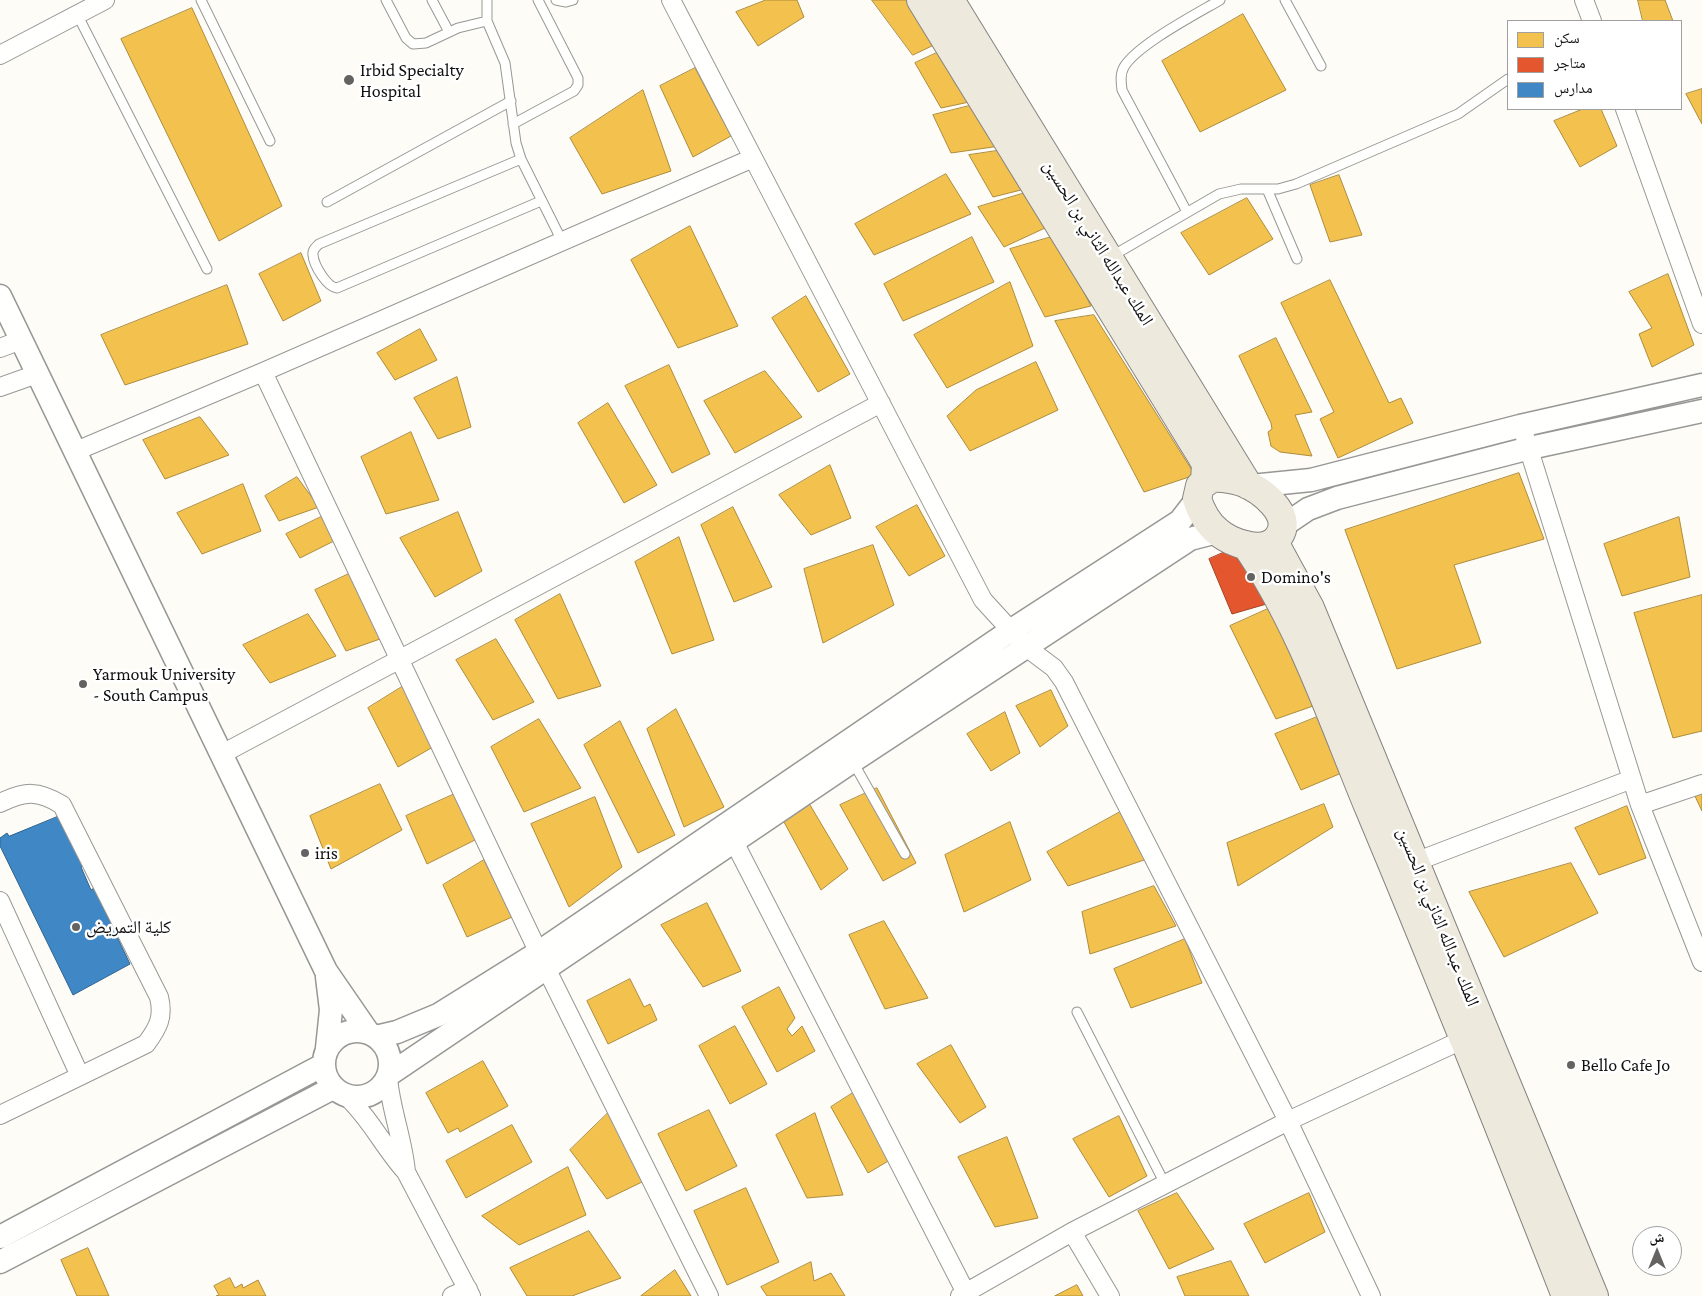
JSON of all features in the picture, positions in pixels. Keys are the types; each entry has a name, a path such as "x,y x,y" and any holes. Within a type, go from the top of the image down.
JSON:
{"main road":[{"name":"الملك عبدالله الثاني بن الحسين","path":"921,0 1202,457 1207,472 1201,490"},
{"name":"الملك عبدالله الثاني بن الحسين","path":"950,0 1249,486"},
{"path":"1212,478 1224,478 1249,486 1260,492 1276,508 1278,534 1266,546 1246,545 1235,542 1217,532 1204,515 1201,490 1212,478"},
{"name":"الملك عبدالله الثاني بن الحسين","path":"1278,534 1594,1296"},
{"name":"الملك عبدالله الثاني بن الحسين","path":"1246,545 1275,590 1295,631 1464,1039 1566,1296"}],"street":[{"path":"0,55 105,0"},
{"path":"671,0 982,600 1018,639 1054,668 1064,682 1288,1121 1371,1296"},
{"path":"1584,0 1592,20"},
{"path":"1625,110 1702,324"},
{"path":"76,450 263,372 753,158"},
{"path":"0,296 76,450 220,755 326,971 372,1034 384,1044 389,1053 392,1111 401,1142 406,1172 464,1294"},
{"path":"0,348 21,340"},
{"path":"263,372 401,658 542,960 709,1296"},
{"path":"0,387 37,374"},
{"path":"1249,486 1291,483 1331,475 1520,426 1702,385"},
{"path":"220,755 881,404"},
{"path":"1278,534 1302,513 1322,503 1530,448 1702,411"},
{"path":"1520,426 1530,448 1640,805 1702,962"},
{"path":"730,834 853,761 1180,521 1201,490"},
{"path":"0,1262 340,1092 358,1098 371,1095 381,1088 389,1076 542,960 1018,639 1190,540 1217,532"},
{"path":"1415,862 1632,779"},
{"path":"1640,805 1702,784"},
{"path":"0,803 10,798 37,792 62,804 159,997 161,1018 156,1031 146,1044 0,1115"},
{"path":"730,834 963,1294 1072,1232 1288,1121 1464,1039"},
{"path":"0,901 80,1076"},
{"path":"0,1236 326,1057 334,1039 344,1033 356,1031 372,1034 404,1029 438,1016 542,960"},
{"path":"326,971 331,1010 326,1077 371,1121 396,1161 406,1172"},
{"path":"1072,1232 1110,1296"}],"lane":[{"path":"201,0 270,141"},
{"path":"386,0 408,42 426,43 466,26 487,22"},
{"path":"432,0 449,32"},
{"path":"487,0 487,22 505,64 521,159 562,241"},
{"path":"514,124 574,91 578,86 578,78 538,0"},
{"path":"556,0 566,2 574,0"},
{"path":"1187,212 1122,90 1120,80 1123,69 1140,50 1220,0"},
{"path":"1285,0 1321,66"},
{"path":"77,14 207,269"},
{"path":"1107,258 1187,212 1229,191 1278,189 1296,184 1458,114 1507,80"},
{"path":"327,202 511,101"},
{"path":"521,159 319,244 313,256 327,283 337,288 541,201"},
{"path":"1267,189 1296,259"},
{"path":"853,761 905,854"},
{"path":"1077,1012 1165,1184"}],"building: سكن":[{"path":"766,0 797,0 804,17 758,46 736,12"},
{"path":"872,0 908,0 936,44 913,55"},
{"path":"1638,0 1665,0 1673,20 1643,20"},
{"path":"192,8 282,206 219,241 121,39"},
{"path":"1243,14 1286,90 1200,132 1162,61"},
{"path":"943,50 974,101 941,108 915,63"},
{"path":"695,68 731,136 693,157 660,86"},
{"path":"1702,89 1702,124 1686,94"},
{"path":"643,90 671,171 602,194 570,138"},
{"path":"973,105 1000,146 951,153 933,115"},
{"path":"1581,110 1601,110 1617,146 1580,167 1554,121"},
{"path":"1003,150 1025,189 993,197 969,155"},
{"path":"946,174 971,214 874,255 855,224"},
{"path":"1339,175 1362,235 1330,242 1310,185"},
{"path":"1025,193 1045,228 1004,247 978,207"},
{"path":"1247,198 1273,239 1209,275 1181,233"},
{"path":"690,226 738,326 678,348 631,260"},
{"path":"1055,236 1091,306 1045,317 1010,249"},
{"path":"972,237 994,282 903,321 884,284"},
{"path":"301,253 321,301 283,321 259,274"},
{"path":"1668,274 1694,345 1652,367 1639,334 1652,328 1629,292"},
{"path":"1330,280 1389,403 1401,398 1413,423 1338,458 1320,419 1334,412 1281,303"},
{"path":"1010,282 1033,346 947,388 914,335"},
{"path":"227,285 248,344 125,385 101,335"},
{"path":"806,296 850,374 818,392 772,318"},
{"path":"1094,315 1195,475 1144,492 1055,321"},
{"path":"420,329 437,360 395,380 377,353"},
{"path":"1276,338 1312,412 1295,415 1312,456 1280,452 1271,446 1268,432 1272,429 1271,423 1239,356"},
{"path":"1036,362 1058,410 970,451 947,416 976,390"},
{"path":"669,365 710,454 672,473 625,386"},
{"path":"765,371 802,417 735,453 704,401"},
{"path":"457,377 471,427 438,439 414,398"},
{"path":"608,403 657,485 624,503 578,423"},
{"path":"200,417 229,455 165,479 143,440"},
{"path":"411,432 439,500 386,514 361,457"},
{"path":"830,465 851,518 811,535 779,495"},
{"path":"1519,473 1544,539 1454,565 1481,643 1397,669 1345,530"},
{"path":"297,477 319,507 279,521 265,496"},
{"path":"243,484 261,531 202,554 177,513"},
{"path":"917,505 945,556 909,576 876,527"},
{"path":"733,507 772,587 734,602 701,525"},
{"path":"458,512 482,571 435,597 400,538"},
{"path":"321,517 336,540 300,558 286,534"},
{"path":"1679,517 1690,577 1622,596 1604,544"},
{"path":"679,537 714,640 672,654 635,562"},
{"path":"873,545 894,605 823,643 804,569"},
{"path":"353,572 380,639 346,651 315,590"},
{"path":"560,594 601,686 558,699 515,620"},
{"path":"1702,595 1702,731 1673,738 1634,613"},
{"path":"1270,608 1316,705 1276,719 1230,626"},
{"path":"308,614 336,656 270,683 243,645"},
{"path":"496,639 534,702 493,720 456,660"},
{"path":"405,685 433,747 398,767 368,708"},
{"path":"1051,690 1068,726 1040,747 1016,706"},
{"path":"676,709 724,807 684,827 647,729"},
{"path":"1005,712 1020,753 991,771 967,734"},
{"path":"1322,715 1344,772 1301,790 1275,734"},
{"path":"539,719 581,788 524,812 491,747"},
{"path":"620,721 675,835 638,853 584,745"},
{"path":"380,784 402,830 331,869 310,816"},
{"path":"877,788 916,863 883,881 840,805"},
{"path":"1702,790 1702,811 1693,792"},
{"path":"459,792 475,840 427,864 406,816"},
{"path":"595,797 622,867 569,907 531,824"},
{"path":"1324,804 1333,827 1238,886 1227,843"},
{"path":"810,805 848,869 821,890 784,822"},
{"path":"1627,806 1646,858 1599,875 1575,828"},
{"path":"1122,811 1147,859 1068,886 1047,852"},
{"path":"1010,822 1031,880 964,912 945,855"},
{"path":"484,860 512,917 467,937 443,885"},
{"path":"1571,863 1598,913 1504,957 1469,892"},
{"path":"1154,886 1176,926 1090,954 1082,912"},
{"path":"707,903 741,971 703,987 661,925"},
{"path":"884,921 928,998 885,1009 849,935"},
{"path":"1185,939 1202,983 1131,1008 1114,969"},
{"path":"630,979 644,1007 650,1004 657,1020 608,1044 587,1001"},
{"path":"779,987 795,1018 787,1029 792,1036 802,1026 815,1051 777,1072 742,1007"},
{"path":"735,1026 767,1084 730,1104 699,1046"},
{"path":"951,1045 986,1107 960,1123 917,1064"},
{"path":"483,1061 508,1106 460,1132 458,1128 448,1133 426,1093"},
{"path":"856,1091 890,1160 868,1173 831,1107"},
{"path":"709,1110 737,1166 686,1191 658,1134"},
{"path":"608,1113 644,1181 607,1199 570,1150"},
{"path":"815,1113 843,1195 807,1198 776,1135"},
{"path":"1119,1116 1147,1176 1109,1197 1073,1139"},
{"path":"512,1125 532,1162 466,1198 446,1161"},
{"path":"1007,1137 1038,1218 995,1227 958,1157"},
{"path":"568,1167 586,1215 519,1245 482,1216"},
{"path":"746,1188 779,1262 727,1285 694,1211"},
{"path":"1177,1193 1214,1249 1169,1269 1138,1211"},
{"path":"1309,1193 1325,1232 1265,1263 1244,1224"},
{"path":"589,1231 621,1278 572,1296 527,1296 510,1268"},
{"path":"88,1248 109,1296 77,1296 61,1260"},
{"path":"1231,1261 1249,1296 1185,1296 1177,1277"},
{"path":"811,1262 814,1281 831,1273 845,1296 767,1296 761,1287"},
{"path":"675,1270 691,1296 641,1296"},
{"path":"230,1278 235,1288 242,1284 243,1288 258,1280 266,1296 216,1296 219,1295 214,1286"},
{"path":"1077,1285 1083,1296 1055,1296"}],"building: متاجر":[{"path":"1234,548 1270,603 1232,614 1209,559"}],"building: مدارس":[{"name":"كلية التمريض","path":"62,815 84,865 81,867 91,890 94,888 130,964 73,995 0,846 0,838 7,833 9,836"}],"place":[{"name":"Irbid Specialty Hospital","path":"349,80"},
{"name":"Domino's","path":"1251,577"},
{"name":"Yarmouk University - South Campus","path":"83,684"},
{"name":"iris","path":"305,853"},
{"name":"كلية التمريض","path":"76,927"},
{"name":"Bello Cafe Jo","path":"1571,1065"}]}
